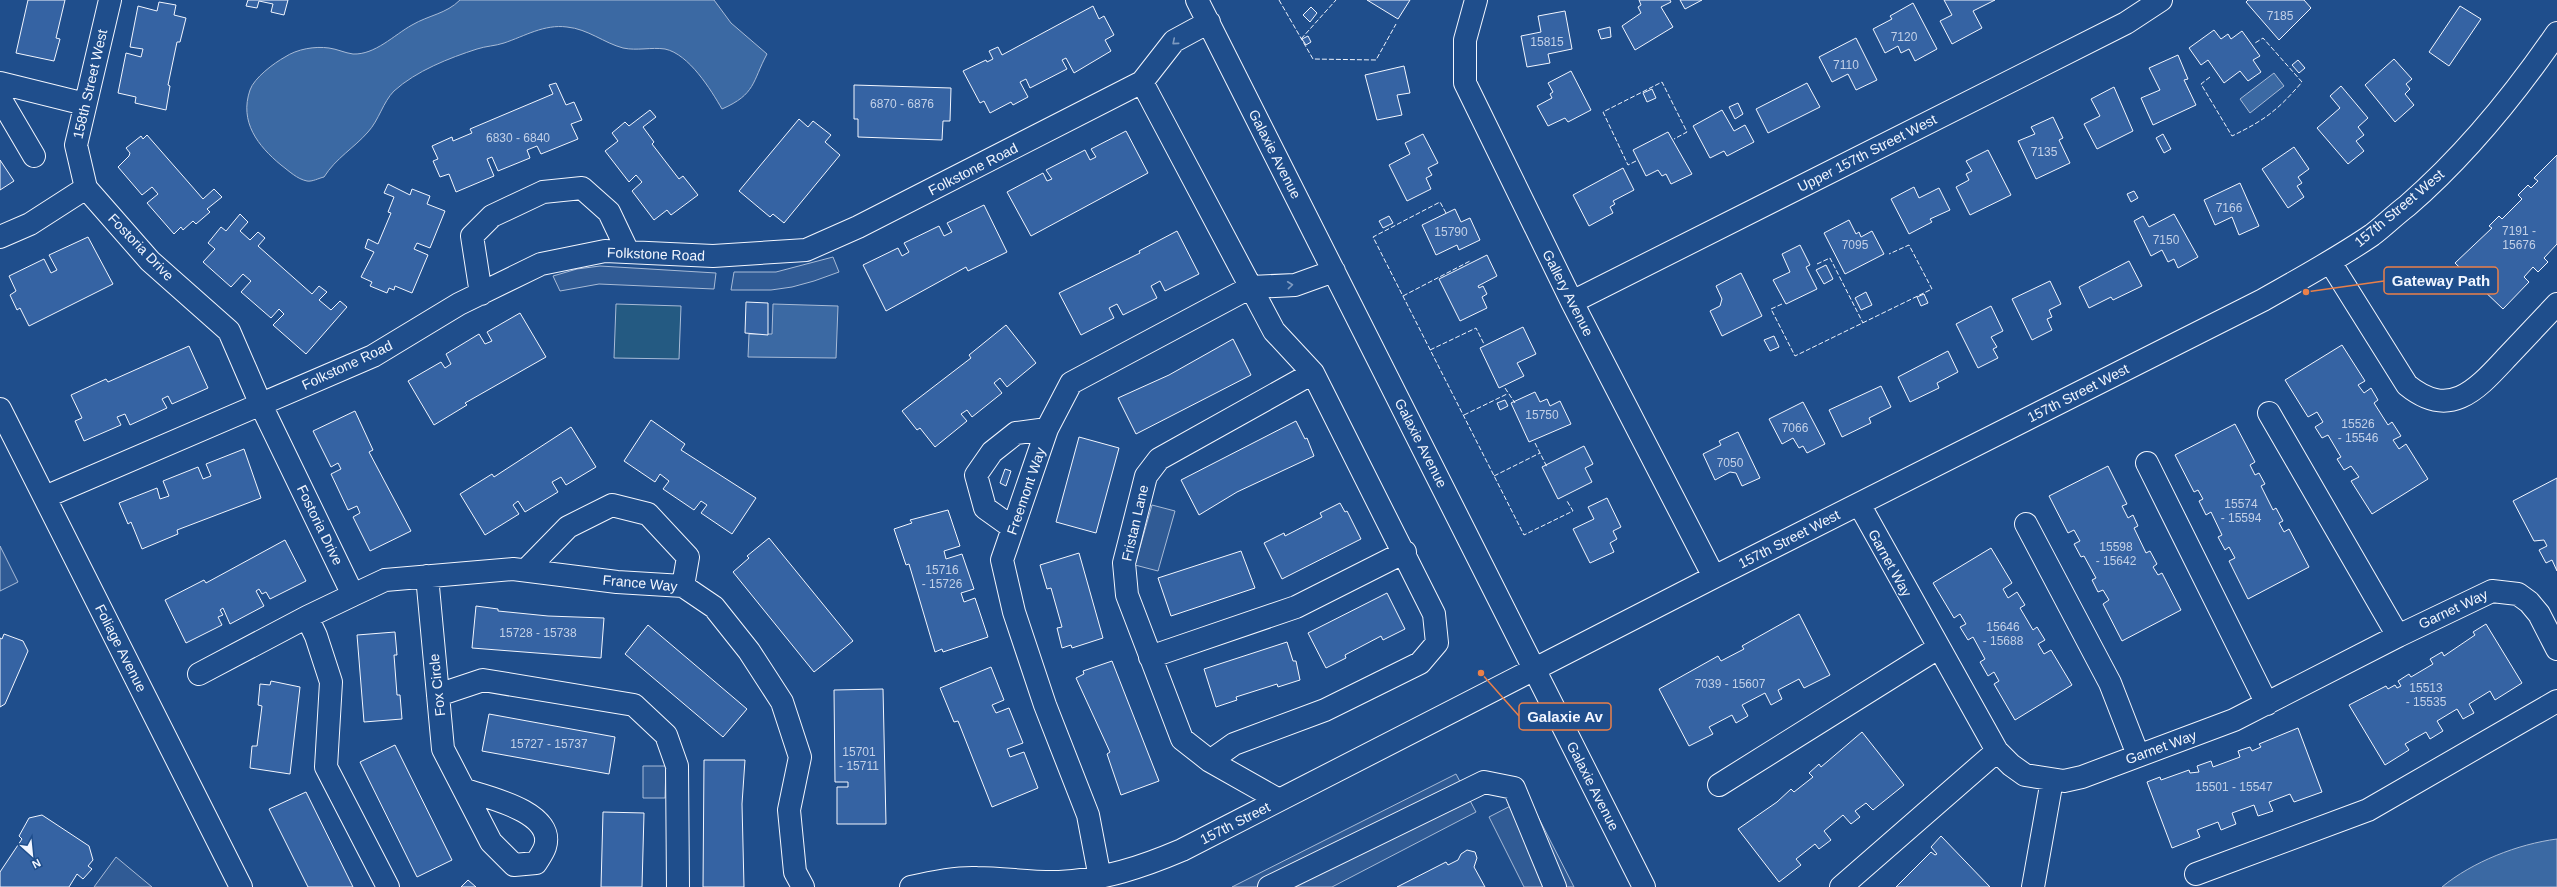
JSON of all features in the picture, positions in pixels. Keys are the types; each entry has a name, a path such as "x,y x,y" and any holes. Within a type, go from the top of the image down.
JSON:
{"street":[{"name":"158th Street West","path":"86,188 76,145 110,0"},
{"name":"Galaxie Avenue","path":"1197,0 1644,887"},
{"name":"Gallery Avenue","path":"1476,0 1465,40 1465,83 1572,302 1714,577"},
{"name":"Upper 157th Street West","path":"1572,302 2126,23 2161,0"},
{"name":"Folkstone Road","path":"45,497 373,356 459,304 541,264 605,251 713,256 806,250 858,228 1142,82 1174,41 1209,22"},
{"name":"157th Street West","path":"1534,669 2263,300 2330,262 2373,234 2426,189 2467,149 2526,79 2557,33"},
{"path":"1142,82 1274,331 1313,373 1405,552 1434,614 1437,643 1420,663 1325,710 1234,744 1210,761"},
{"path":"0,83 85,104"},
{"path":"0,98 34,156"},
{"path":"0,237 30,224 86,188"},
{"name":"Fostoria Drive","path":"86,188 150,261 229,331 261,405 353,595"},
{"path":"481,294 472,236 492,216 543,192 582,188 609,212 628,252"},
{"path":"2330,262 2407,385 2418,394 2434,401 2456,400 2476,390 2557,304"},
{"name":"Freemont Way","path":"1100,878 1088,815 1045,705 1014,612 1002,560 1047,429 1071,382 1251,287 1295,285 1334,271"},
{"name":"Fristan Lane","path":"1279,800 1210,761 1182,739 1127,595 1124,563 1146,476 1159,459 1313,373"},
{"name":"Foliage Avenue","path":"0,409 241,887"},
{"path":"2269,413 2398,636"},
{"path":"1013,528 985,508 976,475 992,452 1016,433 1047,429"},
{"path":"2147,462 2267,704"},
{"name":"Garnet Way","path":"1859,504 1938,648 1997,751 2011,765 2025,775 2064,781 2082,777 2234,720 2481,594 2492,591 2505,591 2518,594 2529,602 2539,614 2557,649"},
{"path":"526,570 568,527 612,505 648,514 688,557 683,586"},
{"path":"2026,524 2107,677 2138,755"},
{"path":"1150,657 1296,607 1405,552"},
{"name":"France Way","path":"353,595 385,580 513,569 617,582 683,586 714,607 750,651 782,702 800,757 789,810 795,872 803,887"},
{"name":"Fox Circle","path":"427,576 444,749 465,790"},
{"path":"199,674 307,617 353,595"},
{"path":"307,617 316,636 331,682 326,767 388,887"},
{"path":"1719,785 1938,648"},
{"name":"157th Street","path":"911,887 975,878 1058,882 1100,878 1141,868 1182,850 1534,669"},
{"path":"438,695 483,680 634,705 666,735 677,766 678,887"},
{"path":"2196,874 2368,810 2557,702"},
{"path":"1841,887 1997,751"},
{"path":"2033,887 2052,780"},
{"path":"1269,887 1484,782 1514,788 1555,887"}],"shaded area":[{"path":"460,0 714,0 731,23 767,54 752,86 741,98 722,109 712,92 691,65 674,52 665,49 623,48 582,30 567,27 550,27 504,43 480,48 466,53 444,61 412,77 390,95 368,132 334,164 324,177 309,181 303,180 281,165 258,141 249,123 247,102 252,85 275,63 290,54 312,48 324,47 353,54 369,51 384,44 412,25 455,5"},
{"path":"2274,73 2284,86 2250,113 2240,99"},
{"path":"833,257 839,272 814,281 792,287 771,290 731,290 734,272 776,272"},
{"path":"600,266 716,273 714,289 599,284 560,291 553,276 577,269"},
{"path":"616,304 681,306 679,359 614,358"},
{"path":"773,304 838,306 836,358 748,357 749,334 772,334"},
{"path":"1152,505 1175,511 1158,571 1135,565"},
{"path":"0,546 18,582 0,591"},
{"path":"643,766 666,766 665,798 643,798"},
{"path":"1456,774 1476,812 1332,887 1232,887"},
{"path":"1528,797 1574,887 1524,887 1489,817"},
{"path":"2557,839 2557,887 2442,887 2481,862 2527,845"},
{"path":"116,857 152,887 94,887"}],"building":[{"path":"28,0 65,0 56,38 60,39 54,61 16,53"},
{"path":"248,0 288,0 284,15 271,12 273,4 259,1 257,8 246,6"},
{"path":"1367,0 1410,0 1398,19"},
{"path":"1639,0 1670,0 1671,2 1661,7 1673,27 1635,50 1622,26 1641,13 1638,7 1641,5"},
{"path":"1680,0 1702,0 1685,9"},
{"path":"1944,0 1995,0 1973,11 1982,28 1952,44 1940,21 1952,15"},
{"path":"2248,0 2304,0 2311,8 2279,40 2246,2"},
{"path":"159,2 176,5 174,15 186,18 180,42 177,42 168,85 170,86 166,110 135,103 136,97 118,93 126,53 141,57 143,49 130,47 138,6 157,11"},
{"path":"1913,3 1937,49 1915,61 1909,49 1901,53 1898,46 1885,53 1873,29 1892,19 1890,16"},
{"path":"1093,6 1099,19 1104,16 1114,35 1105,40 1111,51 1074,73 1066,58 1062,60 1067,69 1030,88 1026,79 1020,82 1028,97 1013,105 1011,102 990,113 984,101 980,103 963,71 986,60 987,62 993,59 989,51 998,47 1002,55"},
{"path":"2460,6 2481,19 2449,66 2429,52"},
{"path":"1311,7 1317,13 1310,22 1303,15"},
{"path":"1565,11 1572,49 1548,54 1550,63 1527,67 1521,36 1541,32 1538,16"},
{"path":"1610,27 1611,37 1601,39 1598,30"},
{"path":"2214,30 2221,39 2228,34 2231,39 2242,31 2260,56 2253,60 2261,72 2248,81 2240,71 2224,83 2208,60 2201,65 2189,48"},
{"path":"1308,36 1311,42 1306,45 1302,39"},
{"path":"1856,38 1877,80 1856,90 1848,74 1832,82 1819,57"},
{"path":"2178,55 2188,79 2184,80 2196,105 2153,125 2141,98 2160,90 2149,68"},
{"path":"2394,59 2412,79 2406,84 2410,89 2405,94 2414,105 2395,122 2365,85"},
{"path":"2298,60 2305,68 2299,73 2292,65"},
{"path":"1404,66 1410,93 1397,95 1402,115 1377,120 1365,75"},
{"path":"1571,71 1591,110 1568,122 1565,118 1548,126 1537,106 1552,98 1550,94 1553,92 1548,83"},
{"path":"556,83 566,105 574,102 582,120 571,124 578,139 541,154 537,146 527,150 530,158 498,171 492,157 487,159 494,176 456,192 449,174 440,177 433,161 438,159 432,146 452,137 453,141 472,133 470,129 553,94 549,85"},
{"path":"1807,83 1820,107 1768,133 1756,109"},
{"path":"854,85 951,88 950,121 943,121 942,140 858,137 858,119 854,119"},
{"path":"2341,86 2368,118 2358,127 2364,135 2356,141 2364,151 2348,164 2317,128 2340,108 2330,96"},
{"path":"2114,87 2133,131 2097,149 2084,124 2100,116 2091,99"},
{"path":"1652,89 1656,98 1647,102 1643,93"},
{"path":"1738,103 1743,114 1735,119 1729,107"},
{"path":"650,110 656,117 643,127 654,142 652,144 679,179 683,176 698,195 671,215 667,210 654,220 632,191 642,182 636,175 629,182 605,151 618,141 612,133 625,122 629,126"},
{"path":"1722,110 1734,131 1745,125 1754,142 1727,156 1724,151 1710,158 1693,126"},
{"path":"2053,117 2063,138 2059,140 2070,163 2036,179 2018,141 2035,134 2031,127"},
{"path":"799,119 808,127 813,121 831,135 825,142 840,155 784,223 773,214 770,217 739,191"},
{"path":"1126,131 1148,173 1031,236 1007,192 1043,173 1047,181 1052,179 1046,170 1085,150 1090,160 1096,157 1091,149"},
{"path":"1668,132 1692,174 1671,184 1666,174 1662,176 1658,170 1646,176 1633,150"},
{"path":"1423,134 1438,163 1428,168 1432,175 1426,178 1431,189 1407,201 1389,165 1410,154 1405,143"},
{"path":"2163,134 2171,149 2164,153 2156,138"},
{"path":"147,135 203,199 214,189 222,197 207,209 210,212 196,224 193,221 183,230 181,227 174,234 147,203 158,194 152,187 142,195 118,167 129,156 130,153 126,148 141,136 143,139"},
{"path":"2294,147 2309,169 2298,177 2302,183 2297,186 2304,197 2288,208 2262,169"},
{"path":"1988,150 2011,195 1970,215 1956,187 1969,180 1966,174 1972,171 1966,161"},
{"path":"2557,155 2557,244 2544,258 2548,262 2538,272 2533,267 2524,277 2529,282 2503,309 2455,263 2492,228 2489,226 2499,216 2502,219 2522,199 2518,195 2528,185 2531,188 2538,181 2534,178"},
{"path":"0,160 14,181 0,190"},
{"path":"1623,168 1634,190 1613,201 1615,204 1610,207 1613,213 1589,226 1573,195"},
{"path":"2240,183 2259,226 2239,235 2232,217 2215,225 2204,200"},
{"path":"388,184 410,195 412,189 430,196 427,204 445,211 430,248 417,243 414,249 428,255 412,293 395,286 394,290 389,288 387,293 370,286 372,282 361,277 374,252 365,248 368,239 378,244 391,213 388,212 394,197 384,193"},
{"path":"1914,187 1919,198 1939,188 1950,210 1930,219 1932,222 1909,234 1891,199"},
{"path":"2134,191 2138,198 2131,202 2127,194"},
{"path":"984,205 1007,252 968,271 966,267 886,311 863,265 898,248 902,256 909,252 904,243 939,226 944,236 952,232 947,223"},
{"path":"1455,209 1461,222 1470,218 1480,240 1459,250 1457,245 1436,255 1422,225"},
{"path":"240,214 248,222 240,231 250,240 258,232 265,238 258,246 312,294 319,286 327,292 319,300 331,310 340,301 347,307 306,354 273,325 284,314 279,309 271,318 241,292 251,281 243,274 231,287 203,262 215,249 208,243 221,227 226,231"},
{"path":"2174,214 2198,257 2178,268 2174,259 2168,262 2162,250 2151,256 2134,221 2143,216 2149,227"},
{"path":"1389,216 1393,223 1383,228 1379,221"},
{"path":"1849,220 1856,234 1859,232 1861,237 1872,231 1884,254 1845,274 1824,233"},
{"path":"1177,231 1199,274 1165,291 1160,281 1151,286 1157,298 1123,315 1117,304 1109,308 1114,318 1081,335 1059,293 1140,253 1139,251"},
{"path":"88,237 113,284 29,326 20,308 17,310 10,295 16,291 9,276 44,259 51,273 57,270 49,255"},
{"path":"1800,245 1810,265 1806,267 1817,289 1786,304 1773,280 1790,272 1782,254"},
{"path":"1487,255 1497,276 1478,286 1479,288 1483,286 1487,294 1482,297 1487,308 1460,321 1439,279"},
{"path":"2129,261 2142,286 2113,300 2111,297 2089,308 2079,287"},
{"path":"1826,265 1833,279 1824,284 1816,270"},
{"path":"1741,273 1762,316 1722,336 1710,311 1720,306 1722,299 1716,286"},
{"path":"2050,281 2061,304 2049,310 2052,317 2047,319 2052,330 2032,340 2012,299"},
{"path":"1866,292 1872,305 1861,310 1855,298"},
{"path":"1924,294 1928,303 1921,306 1917,297"},
{"path":"746,302 768,303 768,335 745,333"},
{"path":"1991,306 2003,331 1991,337 1997,347 1993,349 1998,358 1978,368 1956,324"},
{"path":"520,313 546,357 465,403 467,405 434,425 408,381 441,362 445,368 451,364 446,354 479,334 485,344 492,341 487,332"},
{"path":"1006,325 1036,363 1007,387 1000,378 994,383 1002,393 972,417 967,410 961,414 967,421 935,447 920,428 917,430 902,411 971,358 969,355"},
{"path":"1523,327 1536,354 1517,363 1524,376 1499,388 1480,348"},
{"path":"1774,336 1779,347 1770,351 1764,340"},
{"path":"1233,339 1251,375 1136,434 1118,398 1169,375"},
{"path":"2342,345 2365,381 2358,385 2364,393 2371,388 2378,400 2374,403 2388,425 2392,422 2401,436 2393,440 2399,449 2406,444 2428,479 2372,514 2351,481 2359,477 2351,466 2344,470 2337,459 2341,457 2328,435 2322,438 2315,427 2323,422 2317,412 2308,417 2285,380"},
{"path":"189,346 208,388 172,404 168,396 162,399 167,408 130,425 125,414 117,417 121,425 84,441 75,421 82,418 71,395 106,379 108,382"},
{"path":"1948,351 1958,372 1937,383 1939,388 1910,402 1898,377"},
{"path":"1881,386 1891,407 1869,418 1871,423 1842,437 1829,410"},
{"path":"1535,392 1540,402 1547,399 1550,406 1560,401 1571,424 1529,442 1511,403"},
{"path":"1505,400 1508,406 1500,410 1497,403"},
{"path":"1803,402 1825,444 1807,453 1803,446 1799,448 1793,438 1782,444 1769,419"},
{"path":"355,411 373,450 369,452 411,531 370,551 353,517 360,513 357,506 348,510 331,474 341,469 338,463 331,467 313,431"},
{"path":"651,420 685,444 681,450 756,498 732,534 701,513 707,505 701,501 694,510 663,489 669,481 660,474 655,482 624,461"},
{"path":"1296,421 1305,439 1307,438 1314,456 1237,492 1199,515 1181,480"},
{"path":"2235,424 2255,462 2250,465 2255,475 2259,473 2265,484 2261,486 2273,510 2276,508 2283,521 2279,523 2284,532 2289,529 2309,567 2248,599 2229,561 2235,558 2229,547 2225,550 2218,537 2222,535 2211,512 2206,515 2199,501 2203,499 2198,490 2194,492 2175,455"},
{"path":"571,427 596,467 566,485 561,477 552,482 558,492 525,512 518,501 513,505 519,514 485,535 460,494 492,474 494,477"},
{"path":"1738,432 1760,478 1742,486 1736,473 1730,472 1715,480 1703,454 1721,445 1719,441"},
{"path":"1079,437 1119,448 1096,533 1056,522"},
{"path":"1584,446 1593,464 1585,468 1592,482 1558,499 1542,467"},
{"path":"244,449 261,498 177,530 178,534 142,549 131,522 128,524 119,503 157,488 160,499 169,496 163,481 198,467 203,479 211,476 206,464"},
{"path":"2108,466 2127,504 2122,506 2128,518 2133,515 2138,526 2134,528 2146,553 2150,551 2157,564 2153,567 2158,575 2162,573 2181,610 2122,641 2103,604 2109,600 2103,590 2098,592 2092,580 2096,578 2084,556 2081,557 2074,544 2080,541 2074,530 2068,533 2049,496"},
{"path":"1005,469 1011,471 1006,486 1000,483"},
{"path":"2557,478 2557,571 2552,560 2546,563 2539,550 2547,546 2544,540 2534,541 2513,501"},
{"path":"1607,498 1621,527 1613,531 1617,539 1610,543 1614,552 1590,563 1573,529 1594,519 1588,507"},
{"path":"1340,503 1345,512 1347,511 1361,539 1282,579 1264,543 1284,533 1285,536 1322,517 1320,513"},
{"path":"948,510 960,546 944,551 946,559 962,554 974,589 961,593 964,602 975,598 988,637 943,652 942,649 935,652 909,564 906,565 894,529 912,523 910,520"},
{"path":"769,538 853,641 814,672 733,572 749,558 747,556"},
{"path":"285,540 306,581 270,599 266,592 262,594 259,589 256,591 264,606 230,624 223,608 220,610 223,615 218,617 222,625 186,643 165,600 204,580 206,583"},
{"path":"1991,548 2012,583 2003,589 2008,598 2017,592 2025,605 2020,608 2033,630 2037,627 2045,640 2038,644 2044,654 2051,650 2072,685 2015,720 1994,684 1999,681 1994,672 1988,676 1980,662 1985,659 1973,637 1968,640 1960,627 1966,624 1960,614 1954,618 1933,583"},
{"path":"1241,551 1255,588 1171,616 1158,578"},
{"path":"1079,553 1103,638 1072,648 1071,645 1062,648 1057,628 1062,627 1051,588 1047,589 1040,565"},
{"path":"1387,593 1405,629 1383,640 1381,636 1345,655 1346,658 1326,668 1308,633"},
{"path":"476,606 498,609 498,611 548,616 604,618 601,658 472,648"},
{"path":"1799,614 1830,675 1804,688 1799,679 1778,690 1782,699 1771,705 1765,693 1742,705 1748,716 1736,723 1732,715 1709,727 1713,734 1689,746 1659,689 1718,656 1721,661 1744,649 1742,646"},
{"path":"2486,624 2522,683 2495,700 2490,691 2469,704 2474,713 2463,719 2457,709 2437,721 2443,731 2430,739 2426,732 2405,744 2409,750 2385,765 2349,705 2386,686 2388,689 2395,685 2397,688 2401,686 2398,681 2409,674 2411,677 2433,664 2430,659 2442,652 2444,656 2475,635 2473,632"},
{"path":"648,625 747,709 723,737 625,654"},
{"path":"395,632 397,655 394,655 397,695 400,695 402,719 364,722 357,635"},
{"path":"4,634 23,641 28,651 5,704 0,707 0,638 2,639"},
{"path":"1287,642 1293,661 1296,661 1300,680 1278,687 1277,684 1236,697 1237,700 1216,707 1204,669"},
{"path":"1112,661 1159,781 1121,795 1107,754 1110,752 1076,678 1084,674 1083,671"},
{"path":"991,667 1004,700 992,705 996,713 1009,708 1023,743 1007,749 1010,757 1024,752 1038,788 992,807 958,721 954,722 940,688"},
{"path":"271,681 300,687 290,774 250,768 252,746 257,746 262,706 258,705 260,684 270,685"},
{"path":"883,689 886,824 837,824 837,787 848,787 848,782 835,782 834,690"},
{"path":"489,714 615,737 609,774 482,751"},
{"path":"2298,728 2322,792 2294,802 2290,794 2269,802 2273,811 2258,816 2254,805 2232,813 2236,824 2221,830 2218,822 2197,830 2200,837 2172,848 2147,782 2160,777 2161,780 2189,770 2190,773 2199,772 2197,766 2211,761 2213,767 2240,757 2238,751 2250,747 2252,751 2261,747 2259,744"},
{"path":"1862,732 1904,785 1873,810 1866,803 1855,811 1860,817 1851,824 1843,815 1824,831 1831,840 1819,849 1815,844 1796,859 1801,865 1779,882 1738,829 1777,802 1791,789 1794,792 1813,777 1809,773 1819,764 1821,767"},
{"path":"395,745 452,860 417,877 360,762"},
{"path":"704,760 745,760 742,804 744,887 703,887"},
{"path":"306,792 353,887 308,887 269,809"},
{"path":"603,812 644,813 642,887 601,887"},
{"path":"42,815 89,846 93,860 88,866 92,869 83,879 77,874 69,887 0,887 0,872 22,839 19,836 29,818"},
{"path":"1941,836 1990,887 1896,887 1931,852 1935,855 1937,854 1931,847"},
{"path":"1467,850 1475,852 1477,858 1474,867 1485,887 1397,887 1446,862 1448,865 1458,860 1461,854"},
{"path":"468,880 476,887 461,887"}],"fence":[{"path":"1279,0 1313,59 1376,60 1396,24"},
{"path":"1301,39 1336,0"},
{"path":"2210,77 2201,84 2232,136 2270,114 2286,100 2302,82 2263,38 2255,43"},
{"path":"1636,161 1628,165 1603,112 1662,82 1687,132 1674,139"},
{"path":"1446,213 1440,202 1373,237 1524,535 1573,511 1567,501"},
{"path":"1782,304 1771,309 1795,356 1932,289 1909,245 1889,254"},
{"path":"1817,264 1830,258 1863,323"},
{"path":"1403,296 1470,261"},
{"path":"1430,350 1476,328 1484,344"},
{"path":"1505,388 1515,403"},
{"path":"1464,415 1507,394"},
{"path":"1535,443 1547,467"},
{"path":"1494,476 1540,453"}],"place":[{"name":"Gateway Path","path":"2306,292"},
{"name":"Galaxie Av","path":"1481,673"}]}
